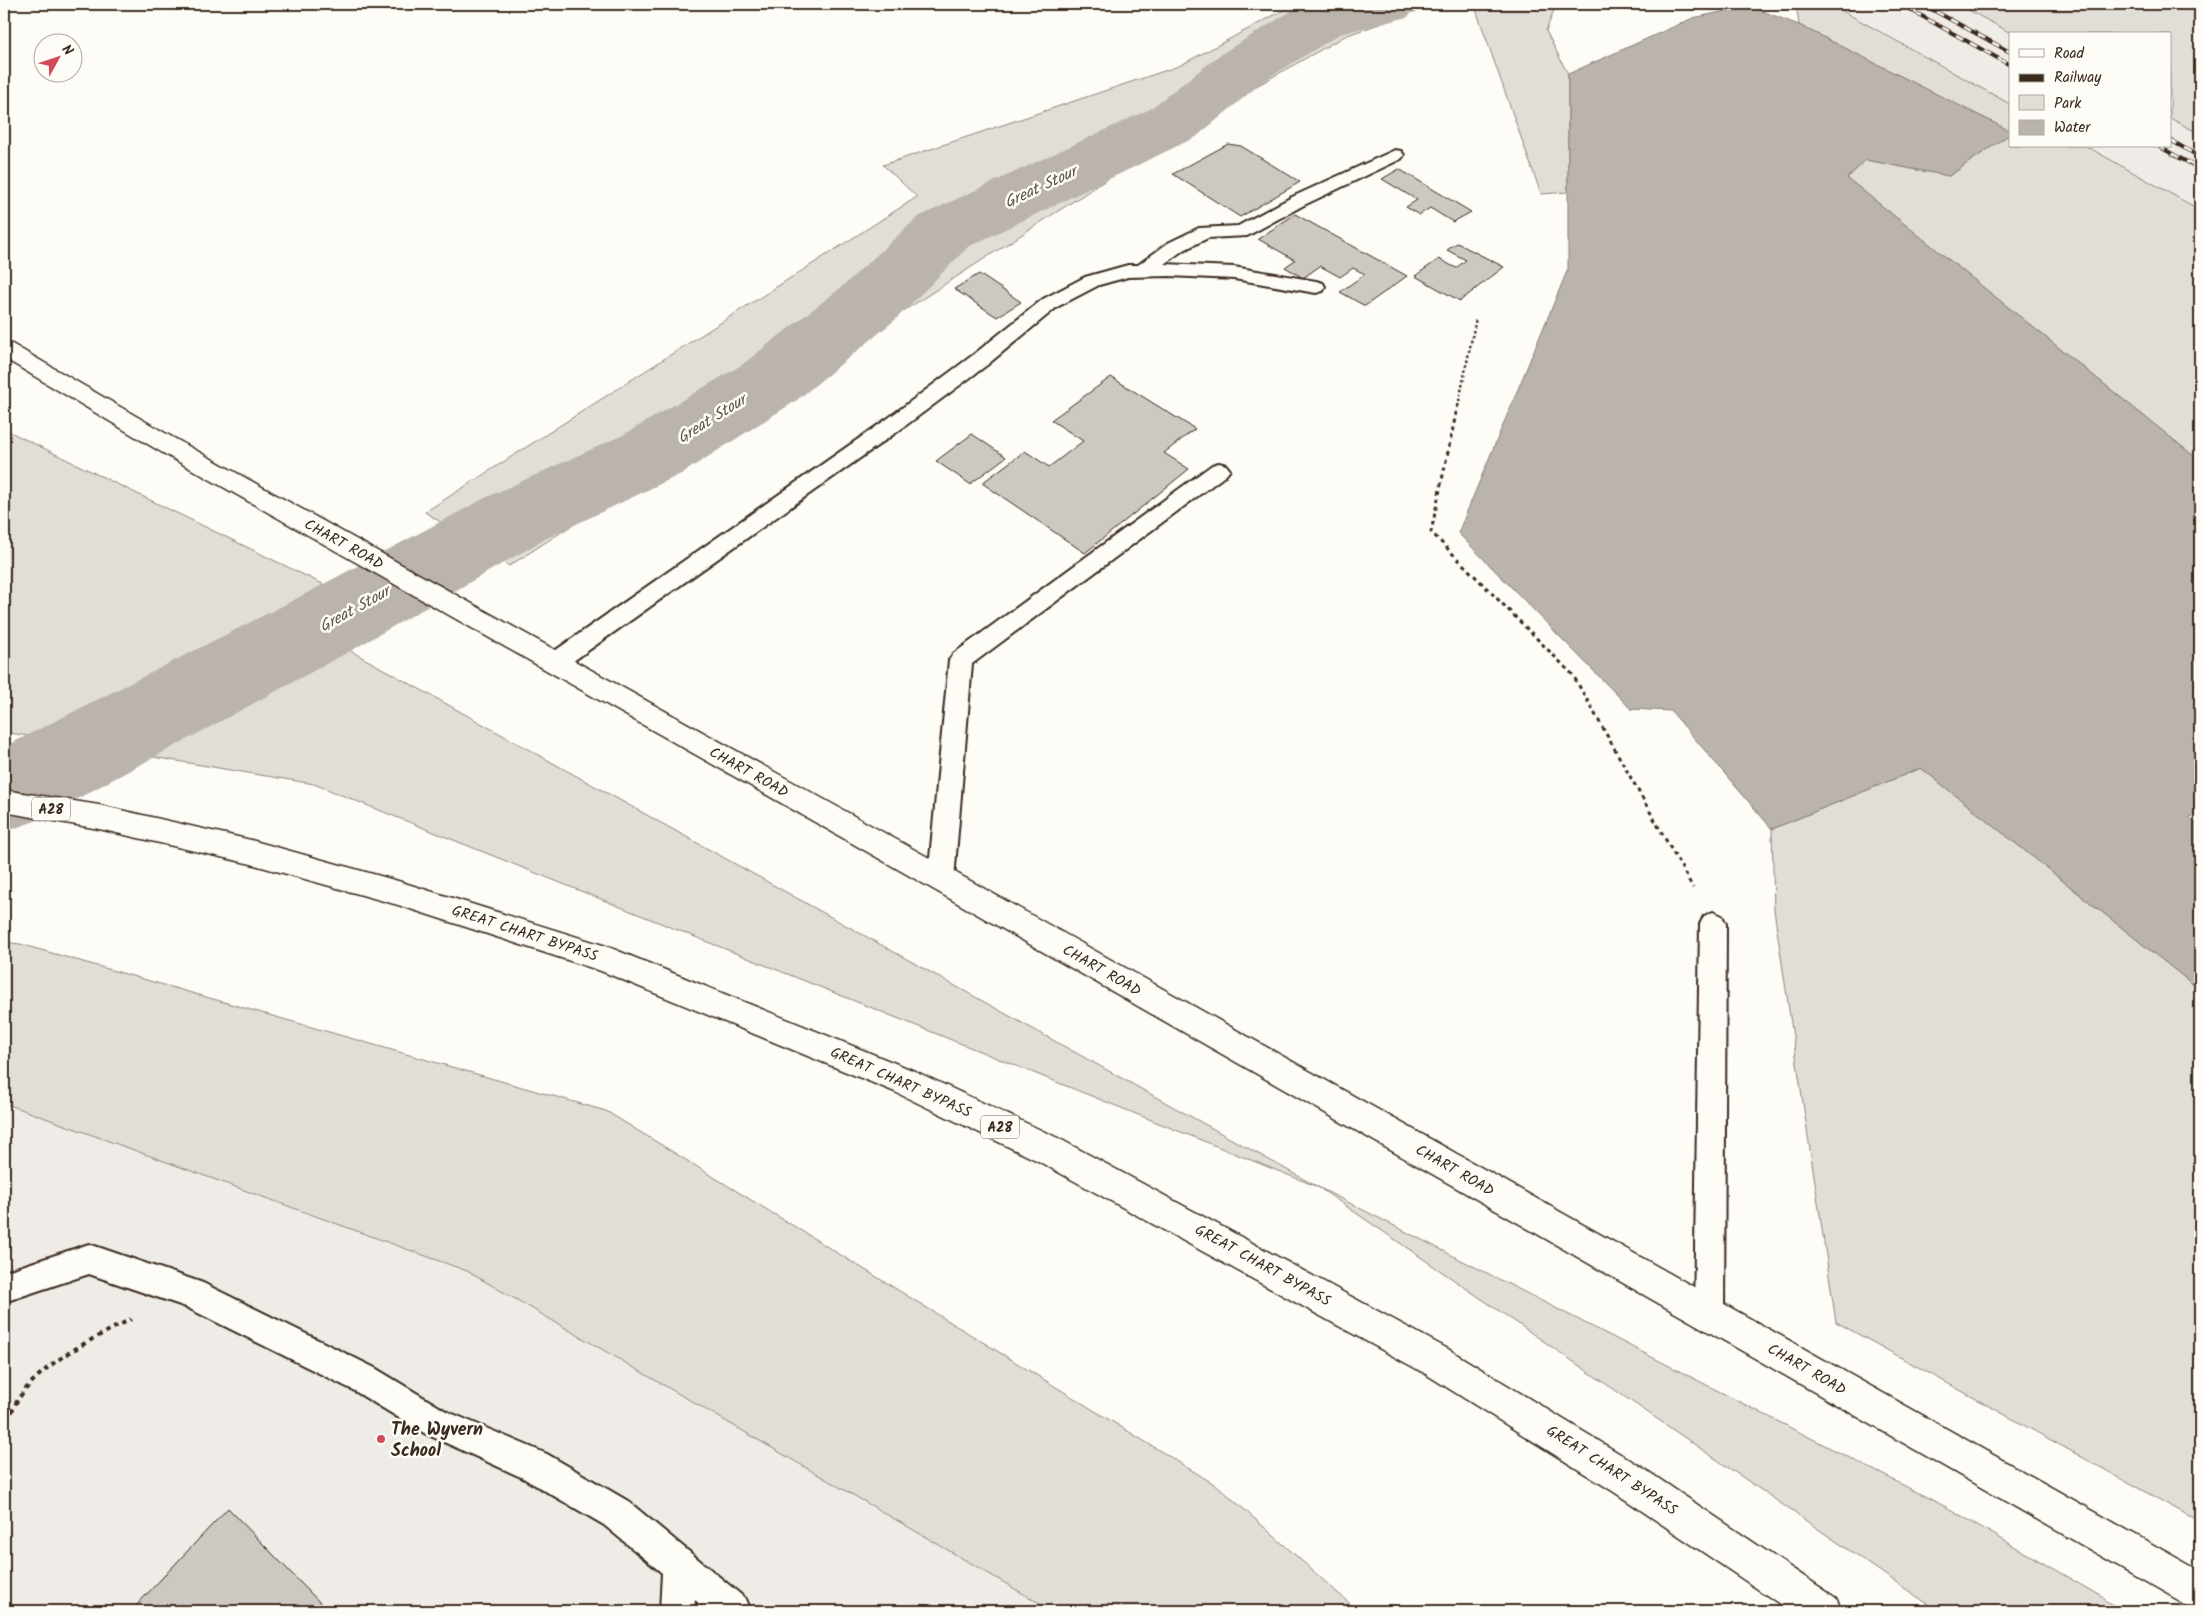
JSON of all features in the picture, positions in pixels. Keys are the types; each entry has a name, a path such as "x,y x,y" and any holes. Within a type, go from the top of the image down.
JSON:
{"street":[{"name":"CHART ROAD","path":"4,349 164,443 941,879 2200,1592"},
{"name":"GREAT CHART BYPASS","path":"4,801 99,817 251,852 398,893 606,959 906,1082 1049,1150 1436,1361 1628,1478 1823,1611"}],"lane":[{"path":"1142,271 1175,247 1205,232 1241,232 1298,201 1395,154"},
{"path":"554,663 894,424 980,360 1050,303 1092,281 1128,271 1234,273 1316,286"},
{"path":"941,879 960,660 1219,470"},
{"path":"1709,1314 1713,924"},
{"path":"4,1287 89,1259 185,1291 364,1379 435,1422 535,1466 616,1512 734,1611"},
{"path":"677,1611 679,1564"}],"path":[{"path":"1476,318 1431,532 1573,675 1713,924"},
{"path":"4,1429 20,1396 47,1370 94,1338 185,1291"}],"shaded area":[{"path":"1830,4 1957,4 2009,32 2009,103"},
{"path":"2172,119 2200,134 2200,210 2090,148 2172,148"},
{"name":"The Wyvern School","path":"4,1103 467,1271 1053,1611 4,1611"}],"green space":[{"path":"1295,4 1436,4 1345,36 1216,109 509,566 425,512 917,197 883,165 1179,66"},
{"path":"1474,4 1603,4 1554,10 1546,31 1568,74 1568,192 1541,194"},
{"path":"1796,4 1830,4 2009,103 2009,130 1799,25"},
{"path":"1957,4 2200,4 2200,134 2172,119 2172,32 2009,32"},
{"path":"2009,135 2009,148 2090,148 2200,210 2200,461 1847,178 1866,160 1949,176"},
{"path":"4,429 337,591 331,640 1318,1187 314,784 4,732"},
{"path":"1921,768 2200,990 2200,1522 1836,1322 1774,910 1772,829"},
{"path":"4,942 20,944 606,1111 1219,1487 1358,1611 1053,1611 467,1271 4,1103"},
{"path":"1318,1187 1948,1508 2126,1611 1938,1611"}],"water":[{"path":"1749,6 1799,25 2009,130 2009,135 1949,176 1866,160 1847,178 2200,461 2200,813 2189,817 2200,827 2200,990 1921,768 1772,829 1671,711 1631,709 1458,533 1568,269 1568,74 1693,18"}],"building":[{"path":"1228,144 1241,146 1300,182 1240,217 1173,174"},
{"path":"1399,169 1471,212 1453,222 1430,208 1419,215 1406,207 1417,200 1382,179"},
{"path":"1295,214 1407,276 1365,306 1340,292 1365,274 1353,268 1340,277 1320,266 1303,278 1285,267 1295,260 1258,239"},
{"path":"1457,243 1504,267 1460,301 1415,276 1439,259 1456,268 1466,260 1447,250"},
{"path":"979,274 1021,302 997,317 954,289"},
{"path":"1111,377 1195,429 1164,453 1189,469 1085,553 982,483 1025,451 1049,467 1083,441 1051,420"},
{"path":"972,434 1006,457 970,484 936,461"},
{"path":"228,1508 328,1611 131,1611"}],"waterway":[{"name":"Great Stour","path":"4,792 321,626 516,518 653,454 770,382 869,303 943,232 1173,123 1243,67 1318,21 1387,4"}],"railway":[{"path":"1900,4 2009,64"},
{"path":"1922,4 2009,51"},
{"path":"2172,141 2200,157"},
{"path":"2162,148 2200,169"}],"place":[{"name":"The Wyvern School","path":"381,1439"}]}
